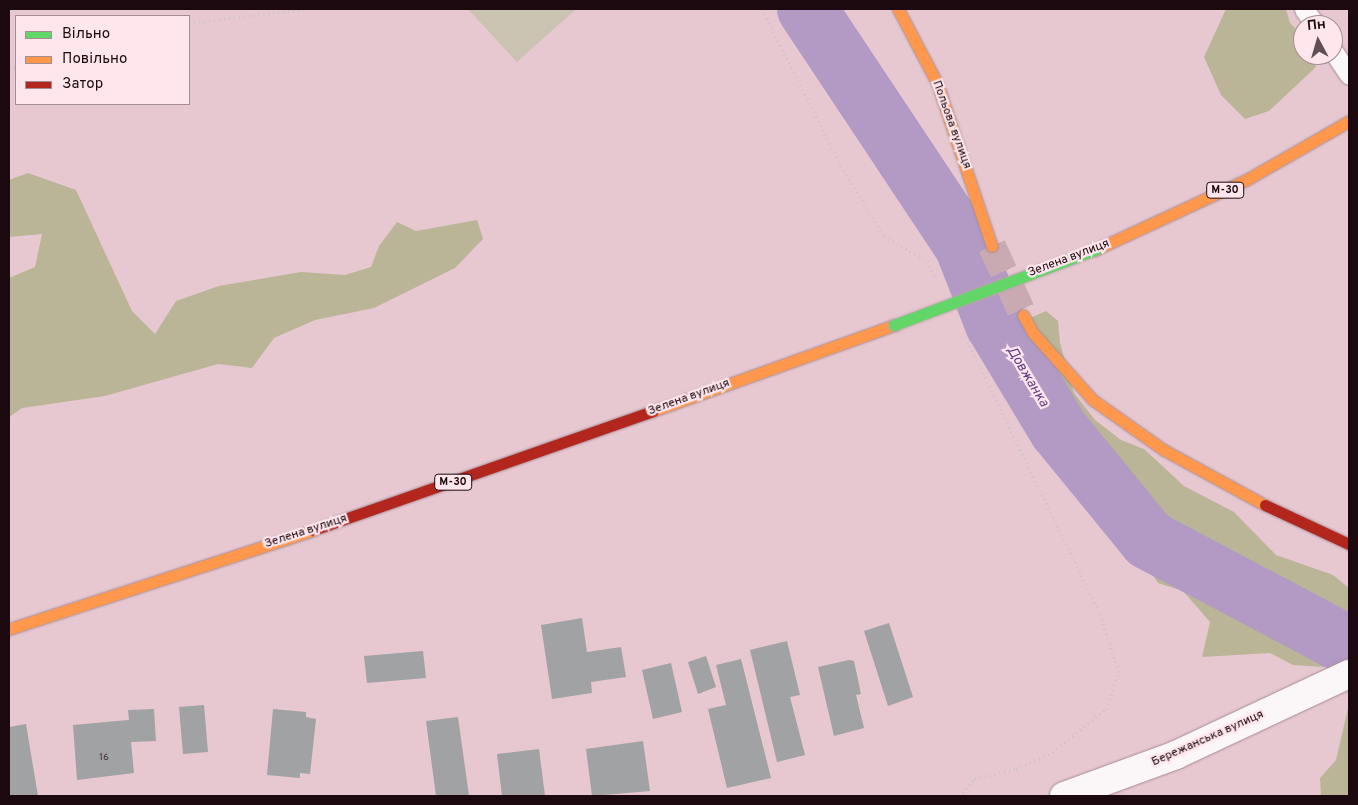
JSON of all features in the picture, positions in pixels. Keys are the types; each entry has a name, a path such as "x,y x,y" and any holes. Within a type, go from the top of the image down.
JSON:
{"main road":[{"name":"Польова вулиця","path":"898,9 937,84 992,246"},
{"name":"Зелена вулиця","path":"9,629 404,500 894,325 1095,250 1246,180 1349,121"},
{"path":"1023,315 1033,333 1092,400 1156,444 1245,496 1349,544"}],"street":[{"name":"Бережанська вулиця","path":"1064,796 1176,755 1349,674"}],"path":[{"path":"190,23 305,9"},
{"path":"762,9 841,166 884,236 927,261 940,287"},
{"path":"959,796 975,779 1016,769 1053,752 1106,709 1119,672 1099,612 962,330"}],"shaded area":[{"path":"468,9 576,9 517,62"},
{"path":"1226,9 1286,9 1290,23 1293,26 1293,65 1315,65 1316,67 1269,111 1245,119 1221,95 1204,57"},
{"path":"28,173 76,190 132,311 155,334 176,301 219,286 301,272 345,275 371,267 379,246 397,222 416,231 477,220 483,239 455,268 374,308 315,320 274,338 252,368 218,364 105,396 22,408 9,417 9,278 35,267 42,234 9,237 9,180"},
{"path":"1046,311 1058,321 1060,343 1074,393 1095,420 1121,440 1144,449 1184,486 1234,512 1276,555 1333,575 1349,588 1349,658 1323,667 1293,665 1270,653 1202,657 1210,622 1183,591 1158,583 1145,562 1152,529 1141,512 1103,505 1085,487 1065,452 1041,447 1022,424 1005,391 995,359 1012,326"},
{"path":"1349,704 1349,796 1321,796 1320,778 1336,760"}],"building":[{"path":"582,618 587,652 621,647 626,677 591,682 592,693 552,699 541,625"},
{"path":"889,623 913,697 888,706 864,631"},
{"path":"787,641 800,695 790,697 805,755 777,762 750,650"},
{"path":"423,651 426,678 367,683 364,656"},
{"path":"706,656 716,687 698,694 688,662"},
{"path":"741,659 771,778 727,788 708,709 726,705 716,665"},
{"path":"849,660 854,661 861,694 856,695 864,728 834,736 818,667"},
{"path":"671,663 682,712 653,719 642,670"},
{"path":"204,705 208,752 183,754 179,707"},
{"path":"154,709 156,741 131,742 134,773 77,780 73,725 129,720 128,710"},
{"path":"273,709 306,712 306,717 316,719 310,774 300,773 300,778 267,775"},
{"path":"458,717 469,796 436,796 426,721"},
{"path":"26,724 38,796 9,796 9,727"},
{"path":"643,741 650,791 592,796 586,749"},
{"path":"539,749 545,796 502,796 497,754"}],"waterway":[{"name":"Довжанка","path":"807,9 964,245 995,324 1059,430 1149,540 1349,646"}],"tunnel":[{"path":"992,246 1023,315"}],"traffic: slow":[{"path":"898,9 937,83 992,246"},
{"path":"1095,250 1246,180 1349,121"},
{"path":"1023,315 1033,333 1093,400 1164,450 1265,505"},
{"path":"653,411 894,325"},
{"path":"9,629 313,530"}],"traffic: jam":[{"path":"313,530 653,411"},
{"path":"1265,505 1349,544"}],"traffic: fast":[{"path":"894,325 1095,250"}]}
